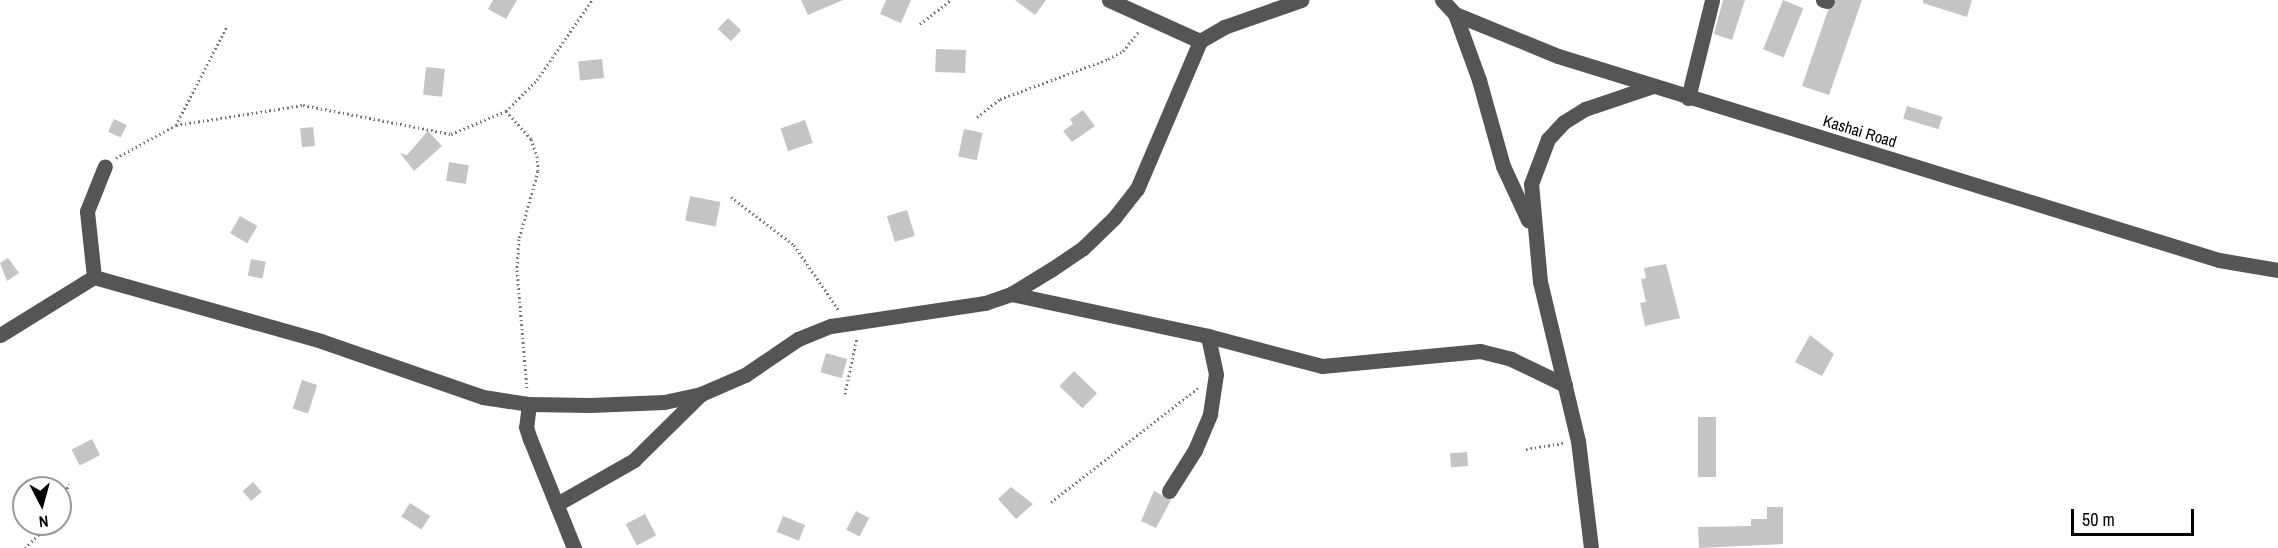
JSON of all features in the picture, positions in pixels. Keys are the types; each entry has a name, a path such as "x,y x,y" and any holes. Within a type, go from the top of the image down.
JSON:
{"street":[{"path":"1109,0 1148,20 1200,41"},
{"path":"0,335 94,277 321,341 483,397 529,404 664,402 701,394 745,375 798,339 847,323 958,309 1011,294 1083,248 1114,218 1137,189 1200,41 1224,27 1302,0"},
{"name":"Kashai Road","path":"1442,0 1455,14 1558,56 1688,98 2219,260 2278,270"},
{"path":"1688,98 1712,0"},
{"path":"1455,14 1479,80 1503,166 1533,232"},
{"path":"1591,548 1578,441 1540,282 1533,232 1531,184 1548,139 1585,109 1653,86"},
{"path":"94,277 87,211 105,166"},
{"path":"1011,294 1208,336 1322,366 1480,351 1511,359 1565,385"},
{"path":"1169,491 1195,450 1210,414 1216,374 1208,336"},
{"path":"557,504 634,460 701,394"},
{"path":"529,404 528,433 574,548"}],"path":[{"path":"105,166 136,144 176,126 303,105 451,134 506,111 537,80 592,0"},
{"path":"920,24 951,0"},
{"path":"977,117 1000,99 1108,60 1123,51 1148,20"},
{"path":"176,126 227,26"},
{"path":"506,111 531,139 537,156 538,171 519,239 517,270 529,404"},
{"path":"731,197 794,245 847,323"},
{"path":"845,394 850,356 866,319"},
{"path":"1051,502 1216,374"},
{"path":"1526,449 1578,441"},
{"path":"25,548 37,536"}],"building":[{"path":"493,0 517,0 506,19 488,9"},
{"path":"801,0 843,0 808,15"},
{"path":"886,0 911,0 901,23 880,14"},
{"path":"1015,0 1046,0 1035,15"},
{"path":"1723,0 1745,0 1732,40 1714,34"},
{"path":"1783,0 1803,8 1784,57 1763,49"},
{"path":"1836,0 1862,0 1829,95 1802,86 1828,10"},
{"path":"1923,0 1972,0 1967,17 1923,3"},
{"path":"728,18 741,30 731,41 718,29"},
{"path":"936,49 966,50 965,73 935,72"},
{"path":"602,59 604,78 580,80 578,62"},
{"path":"426,67 445,69 442,97 423,95"},
{"path":"1907,106 1942,117 1939,129 1903,118"},
{"path":"1083,110 1095,126 1072,142 1063,131 1073,124 1070,119"},
{"path":"114,119 127,125 121,138 108,132"},
{"path":"805,120 813,143 788,151 780,128"},
{"path":"313,127 315,146 302,147 300,128"},
{"path":"964,129 983,133 977,160 958,156"},
{"path":"428,131 442,146 414,171 400,153 407,155"},
{"path":"449,162 469,165 466,184 446,181"},
{"path":"690,196 720,202 716,226 685,221"},
{"path":"907,210 915,236 895,242 887,216"},
{"path":"240,216 257,226 247,243 230,233"},
{"path":"8,258 19,273 7,281 0,263"},
{"path":"251,259 266,262 262,279 248,276"},
{"path":"1666,264 1680,318 1645,326 1640,303 1646,302 1641,279 1646,278 1644,268"},
{"path":"1810,335 1834,354 1822,376 1795,362"},
{"path":"826,353 847,359 842,378 820,372"},
{"path":"1074,371 1097,393 1082,408 1059,386"},
{"path":"302,380 317,385 308,413 293,409"},
{"path":"1698,417 1716,417 1716,477 1698,477"},
{"path":"92,439 100,455 80,465 72,449"},
{"path":"1467,452 1468,466 1451,467 1450,453"},
{"path":"253,482 262,492 251,501 243,491"},
{"path":"1011,487 1033,504 1016,519 998,499"},
{"path":"1154,491 1171,500 1156,528 1141,521"},
{"path":"410,503 430,516 421,529 401,516"},
{"path":"1767,507 1783,507 1783,544 1699,548 1698,527 1751,526 1751,519 1767,519"},
{"path":"856,511 869,518 859,537 846,530"},
{"path":"645,514 656,535 637,546 626,524"},
{"path":"783,516 805,525 799,541 777,532"}]}
